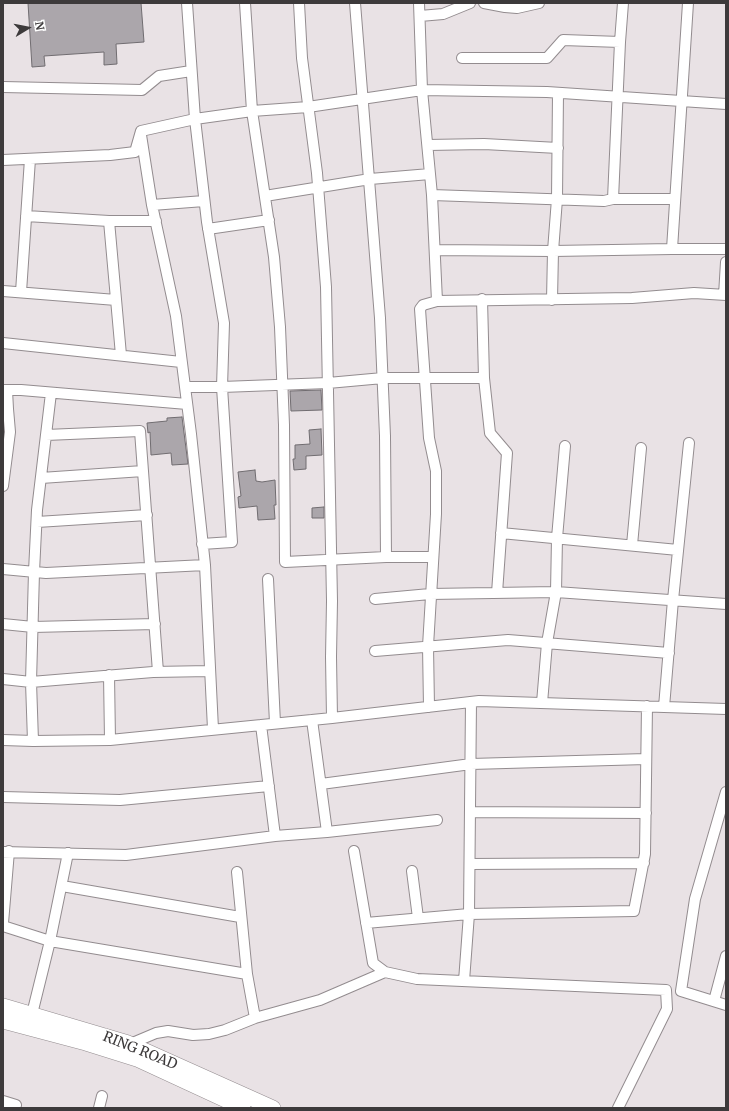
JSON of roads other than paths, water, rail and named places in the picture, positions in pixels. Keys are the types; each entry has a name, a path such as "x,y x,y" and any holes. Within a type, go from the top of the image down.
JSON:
{"highway":[{"name":"RING ROAD","path":"3,1006 130,1044 273,1108"},
{"name":"RING ROAD","path":"3,1021 86,1043 137,1060 243,1108"}],"street":[{"path":"188,3 191,71 204,201 224,323 222,387 232,542 202,544"},
{"path":"245,3 252,111 274,257 280,327 284,425 285,562 386,557 433,557"},
{"path":"299,3 302,58 318,187 326,287 330,560 332,601 332,718"},
{"path":"355,3 380,318 385,436 386,557"},
{"path":"419,3 422,90 432,195 437,301"},
{"path":"420,16 443,14 470,3"},
{"path":"484,3 517,8 539,3"},
{"path":"613,199 623,3"},
{"path":"672,249 688,3"},
{"path":"462,58 547,58 563,40 620,42"},
{"path":"3,87 142,90 159,76 191,71"},
{"path":"141,131 195,120 252,111 308,107 422,90 558,93 726,104"},
{"path":"552,300 553,251 557,199 558,93"},
{"path":"3,160 110,155 135,152 141,131"},
{"path":"141,131 152,205 176,316 185,387 205,565 213,730"},
{"path":"428,145 484,144 558,148"},
{"path":"21,292 30,159"},
{"path":"265,196 370,180 430,174"},
{"path":"432,195 604,201 613,199 675,199"},
{"path":"152,205 204,201"},
{"path":"26,216 109,221 156,221"},
{"path":"208,229 269,220"},
{"path":"109,221 121,355"},
{"path":"435,250 726,250"},
{"path":"429,707 428,646 436,514 436,471 429,438 420,309 423,305 437,301 482,299 552,300 632,298 694,293 725,295 726,262"},
{"path":"3,291 116,300"},
{"path":"482,299 484,378 490,433 507,453 496,593"},
{"path":"3,344 181,362"},
{"path":"185,387 328,383 383,378 484,378"},
{"path":"3,486 10,432 5,390 51,392 187,404"},
{"path":"33,741 31,682 36,522 51,392"},
{"path":"46,435 140,431 158,672"},
{"path":"664,707 689,443"},
{"path":"542,703 547,643 556,592 557,538 565,446"},
{"path":"632,545 641,448"},
{"path":"41,478 143,471"},
{"path":"36,522 147,515"},
{"path":"501,533 678,550"},
{"path":"3,569 46,573 205,565"},
{"path":"268,579 275,723"},
{"path":"376,599 430,594 556,592 726,604"},
{"path":"3,624 32,627 155,624"},
{"path":"375,651 508,640 669,653"},
{"path":"3,679 31,682 158,672 210,670"},
{"path":"110,676 110,740"},
{"path":"464,981 469,914 472,702"},
{"path":"3,740 110,740 332,718 472,702 726,709"},
{"path":"366,923 469,914 634,911 645,854 646,706"},
{"path":"312,720 327,832"},
{"path":"260,725 275,836"},
{"path":"321,784 471,764 646,759"},
{"path":"3,797 120,800 269,786"},
{"path":"681,991 695,899 726,792"},
{"path":"470,812 646,813"},
{"path":"3,923 6,852 126,855 275,836 437,820"},
{"path":"354,851 373,963 385,972 417,979 681,991 726,1005"},
{"path":"32,1014 50,941 68,853"},
{"path":"470,864 644,863"},
{"path":"412,871 418,918"},
{"path":"237,872 240,917 254,1018"},
{"path":"62,886 240,917"},
{"path":"3,926 50,941 247,974"},
{"path":"714,1001 726,956"},
{"path":"130,1044 162,1032 193,1035 209,1034 225,1030 254,1018 320,1000 385,972"},
{"path":"618,1108 667,1009 666,990"},
{"path":"99,1108 102,1096"},
{"path":"3,1101 15,1107"}]}
